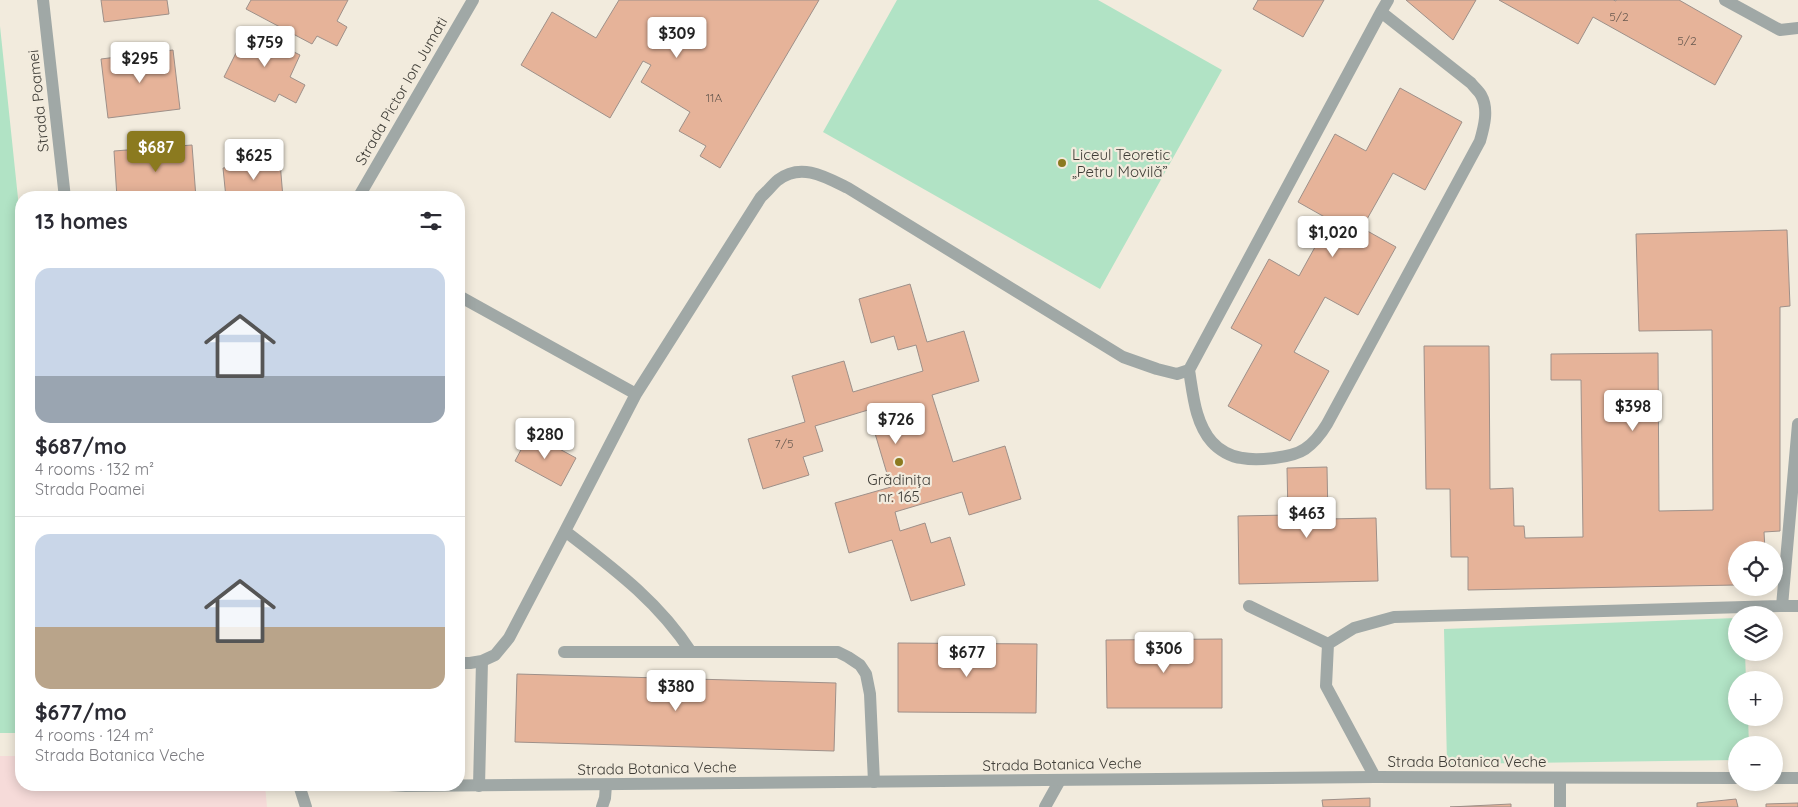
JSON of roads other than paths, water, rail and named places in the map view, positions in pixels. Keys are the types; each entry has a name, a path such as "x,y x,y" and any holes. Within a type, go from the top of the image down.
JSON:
{"street":[{"name":"Strada Poamei","path":"43,0 64,191"},
{"name":"Strada Pictor Ion Jumati","path":"362,191 473,0"},
{"path":"1381,12 1471,83 1482,95 1486,124 1480,142 1317,440 1304,450 1291,456 1242,458 1221,450 1211,441 1200,422 1189,370 1381,12 1388,0"},
{"path":"1725,0 1780,30 1798,28"},
{"path":"465,663 482,661 495,655 509,638 636,394 761,197 778,180 794,171 811,172 848,188 1123,357 1177,374 1189,370"},
{"path":"465,299 636,394"},
{"path":"1782,606 1798,424"},
{"path":"565,531 629,581 666,618 692,652"},
{"path":"1249,606 1328,644"},
{"path":"1783,606 1798,606"},
{"path":"1328,644 1354,628 1394,617 1728,608"},
{"path":"1328,644 1326,686 1375,777"},
{"path":"564,652 838,652 860,665 866,674 870,694 874,782"},
{"path":"479,786 482,661"},
{"name":"Strada Botanica Veche","path":"465,786 1375,777 1728,778"},
{"path":"1560,778 1560,807"},
{"path":"1783,778 1798,778"},
{"path":"1045,807 1060,780"},
{"path":"602,807 606,785"},
{"path":"302,791 306,807"}],"place":[{"name":"Liceul Teoretic „Petru Movilă”","path":"1062,163"},
{"name":"Grădinița nr. 165","path":"899,462"}]}
